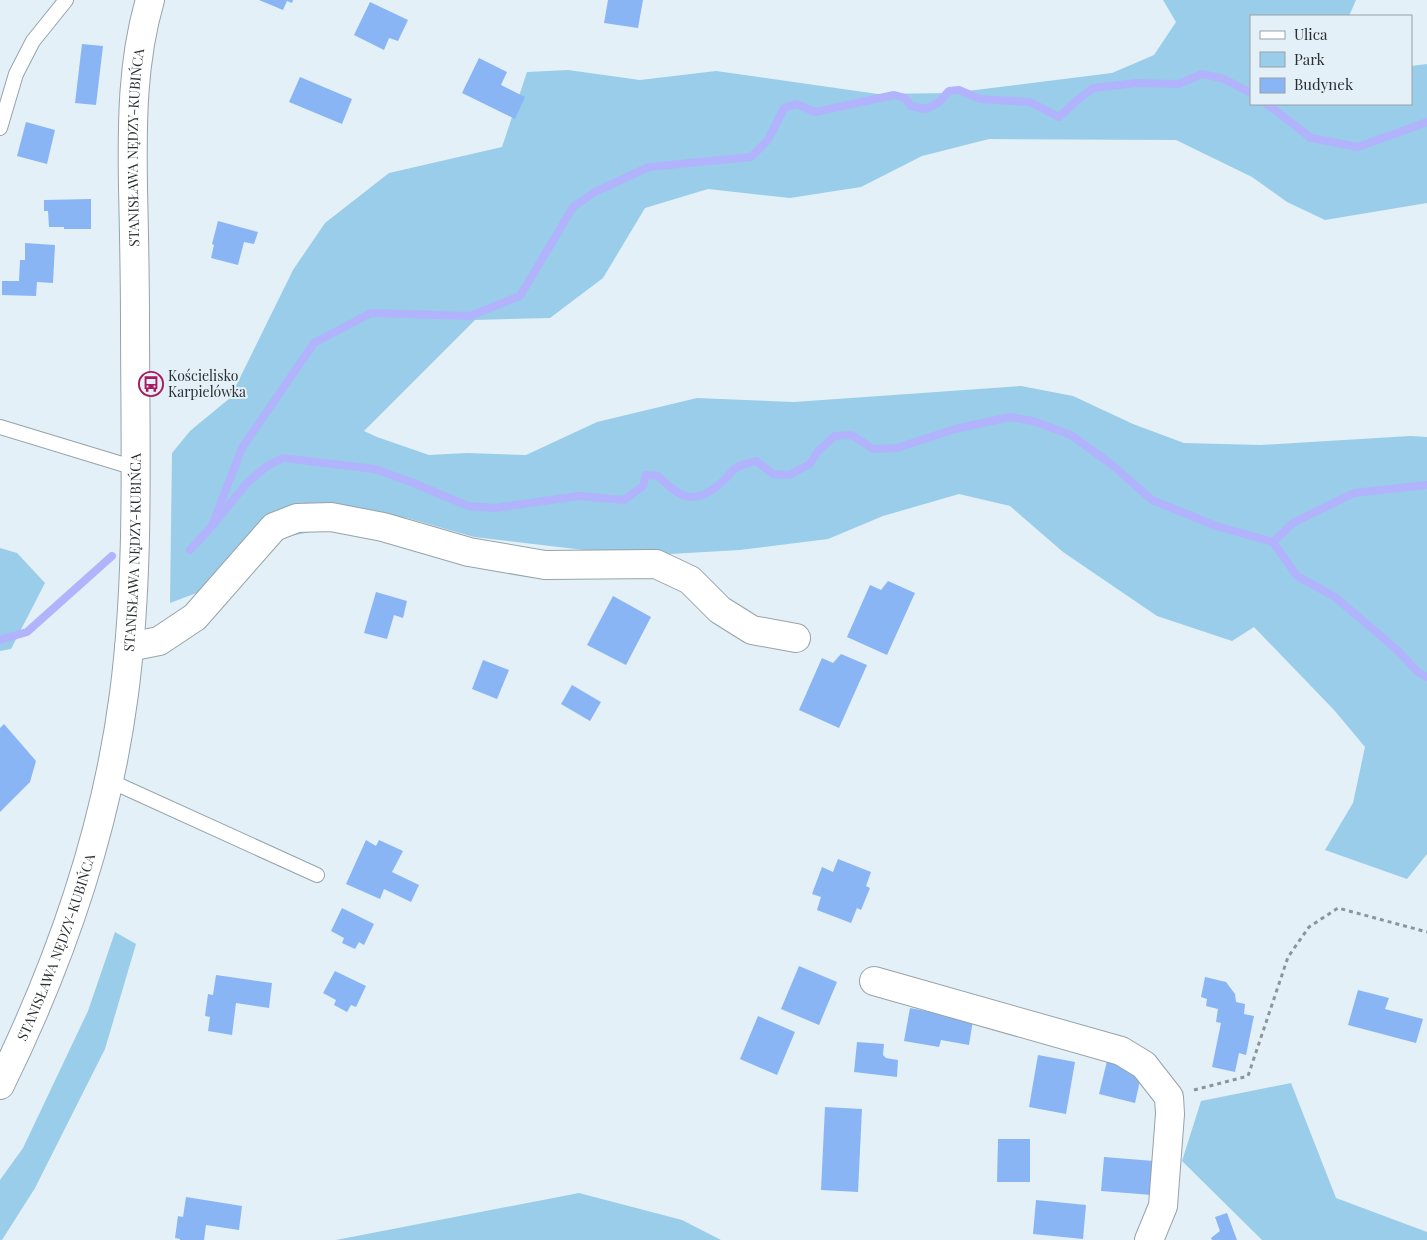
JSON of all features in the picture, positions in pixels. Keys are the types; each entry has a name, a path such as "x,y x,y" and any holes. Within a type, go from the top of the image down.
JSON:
{"street":[{"name":"STANISŁAWA NĘDZY-KUBIŃCA","path":"0,1085 20,1045 55,965 84,880 100,822 124,696 134,582 134,99 138,54 150,0"},
{"path":"129,647 158,641 195,618 274,527 297,518 331,517 383,527 469,552 544,565 656,564 690,580 720,610 752,630 796,638"},
{"path":"874,981 1122,1051 1144,1065 1169,1097 1170,1114 1163,1206 1149,1240"}],"lane":[{"path":"0,128 16,74 33,41 66,0"},
{"path":"0,427 134,468"},
{"path":"108,780 317,875"}],"path":[{"path":"1169,1097 1248,1076 1288,957 1309,927 1338,908 1427,932"}],"green space":[{"path":"1163,0 1356,0 1349,15 1250,15 1250,105 1412,105 1412,66 1427,64 1427,203 1325,220 1287,202 1252,177 1176,140 989,139 922,156 861,187 790,198 708,189 645,208 603,278 550,318 475,320 364,431 429,455 467,453 526,455 597,422 697,398 794,402 1021,386 1073,396 1133,424 1184,443 1261,445 1410,436 1427,437 1427,854 1407,879 1325,850 1353,803 1365,747 1334,710 1254,627 1232,641 1157,616 1063,552 1010,506 959,494 883,516 828,539 740,550 635,556 474,537 407,518 359,522 251,544 207,589 170,603 172,453 190,431 230,398 293,270 325,223 389,173 502,147 527,72 568,70 640,80 716,71 878,94 951,93 1112,73 1154,55 1176,22"},
{"path":"0,548 17,553 45,583 11,649 0,651"},
{"path":"115,932 136,944 105,1049 35,1188 2,1240 0,1240 0,1180 23,1148 88,1011"},
{"path":"1291,1083 1336,1198 1427,1232 1427,1240 1262,1240 1182,1161 1201,1101"},
{"path":"579,1193 682,1220 721,1240 336,1240"}],"building":[{"path":"259,0 293,0 292,3 287,1 283,10"},
{"path":"608,0 643,0 638,28 604,23"},
{"path":"370,2 408,20 398,41 389,38 384,50 354,35"},
{"path":"82,44 103,46 96,105 75,103"},
{"path":"479,58 507,72 501,85 525,97 515,119 462,93"},
{"path":"300,77 352,99 342,124 289,102"},
{"path":"26,122 55,130 47,164 17,156"},
{"path":"91,199 91,229 49,227 48,211 44,211 44,200"},
{"path":"218,221 258,232 254,244 244,242 238,265 211,258 214,245 212,244"},
{"path":"25,243 55,245 53,283 37,282 36,296 2,295 2,281 19,281 20,260 25,260"},
{"path":"888,581 915,593 887,655 847,637 870,585 881,590"},
{"path":"376,592 407,601 403,618 394,615 387,639 364,633"},
{"path":"613,596 651,617 626,665 587,645"},
{"path":"841,654 867,665 839,728 799,710 822,658 833,663"},
{"path":"483,660 509,670 497,699 472,689"},
{"path":"572,685 601,702 590,721 561,704"},
{"path":"4,724 36,761 30,782 0,812 0,728"},
{"path":"366,840 376,846 379,840 403,851 392,872 419,885 411,902 384,889 380,899 346,884"},
{"path":"838,859 871,872 866,886 870,888 861,910 857,908 851,923 817,910 821,897 812,894 822,867 833,872"},
{"path":"342,908 374,924 364,945 359,942 355,949 342,943 344,938 331,931"},
{"path":"799,966 837,982 819,1025 781,1009"},
{"path":"335,971 366,986 356,1007 351,1005 347,1012 334,1005 336,1000 323,993"},
{"path":"216,975 272,983 269,1008 236,1003 232,1035 208,1031 210,1017 205,1016 208,994 213,995"},
{"path":"1205,977 1226,982 1235,994 1236,1002 1245,1004 1244,1014 1254,1016 1246,1055 1239,1053 1235,1072 1212,1067 1221,1023 1216,1022 1218,1009 1206,1006 1207,999 1201,997"},
{"path":"1358,990 1389,998 1385,1009 1423,1019 1416,1043 1348,1025"},
{"path":"910,1008 973,1020 969,1045 941,1040 939,1047 904,1041"},
{"path":"758,1016 795,1032 777,1075 740,1059"},
{"path":"857,1042 884,1044 883,1055 886,1058 898,1060 897,1077 854,1072"},
{"path":"1038,1055 1075,1062 1066,1114 1029,1107"},
{"path":"1107,1061 1135,1068 1141,1076 1135,1103 1099,1094"},
{"path":"825,1107 862,1109 858,1192 821,1190"},
{"path":"998,1139 1030,1139 1030,1182 997,1182"},
{"path":"1104,1157 1154,1161 1152,1195 1101,1191"},
{"path":"186,1197 242,1206 239,1230 206,1225 204,1240 180,1240 175,1238 178,1216 183,1217"},
{"path":"1036,1200 1086,1205 1083,1239 1033,1234"},
{"path":"1227,1213 1237,1240 1212,1240 1211,1238 1220,1231 1215,1217"}],"waterway":[{"path":"190,550 212,526 242,448 314,343 371,313 470,316 520,296 573,207 595,192 649,167 751,157 768,140 784,108 797,104 815,112 894,95 905,98 911,106 925,109 938,103 949,91 959,90 980,99 1030,102 1059,117 1093,88 1137,83 1179,84 1202,74 1224,79 1250,92"},
{"path":"1268,105 1311,138 1358,147 1427,122"},
{"path":"212,526 247,483 267,466 283,458 375,469 468,506 495,508 579,496 624,500 643,486 646,475 658,476 682,495 697,497 713,489 737,467 756,461 773,474 789,475 810,464 818,451 835,436 852,435 873,449 897,448 955,429 1010,417 1033,421 1071,435 1111,464 1152,500 1216,526 1273,542 1297,576 1335,597 1395,648 1419,673 1427,677"},
{"path":"1273,542 1293,523 1354,493 1427,485"},
{"path":"0,640 27,632 112,556"}],"place":[{"name":"Kościelisko Karpielówka","path":"151,384"}]}
